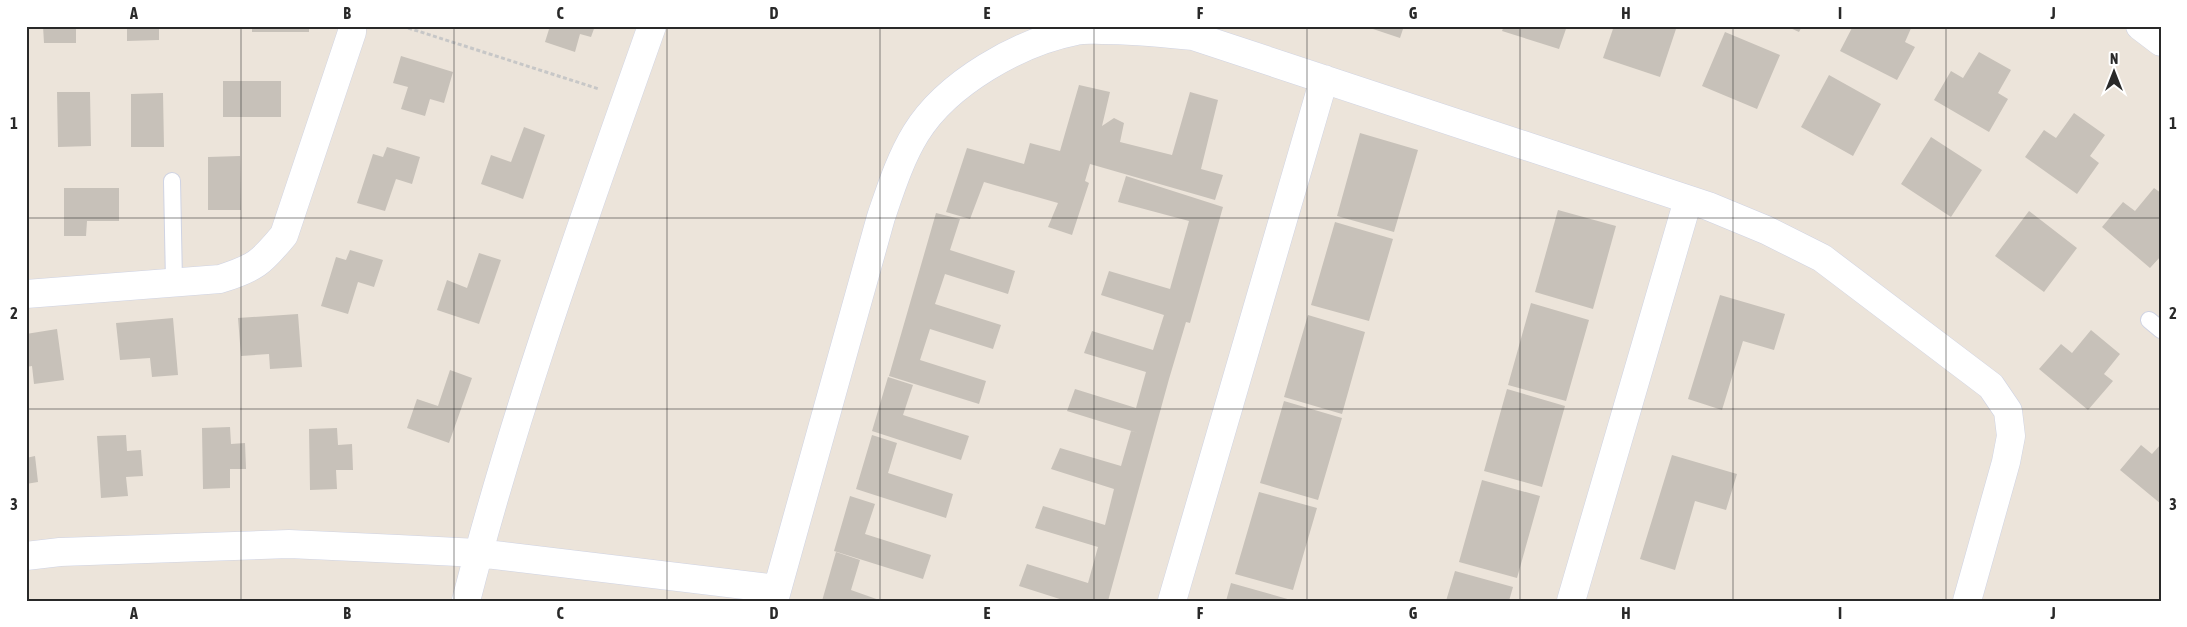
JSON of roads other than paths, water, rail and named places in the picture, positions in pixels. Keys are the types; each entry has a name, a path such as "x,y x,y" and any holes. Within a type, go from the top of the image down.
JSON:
{"street":[{"path":"26,294 220,279 249,270 267,256 284,235 352,32 352,26"},
{"path":"466,601 478,553 543,336 652,26"},
{"path":"2140,26 2161,42"},
{"path":"26,556 60,552 289,544 478,553 776,595 880,216 897,170 917,132 947,97 982,70 1025,47 1076,31 1135,30 1193,36 1324,79 1688,200 1766,230 1822,258 1991,386 2008,411 2011,436 2006,462 1966,601"},
{"path":"1172,601 1324,79"},
{"path":"1571,601 1688,200"}],"lane":[{"path":"172,180 174,282"}]}
